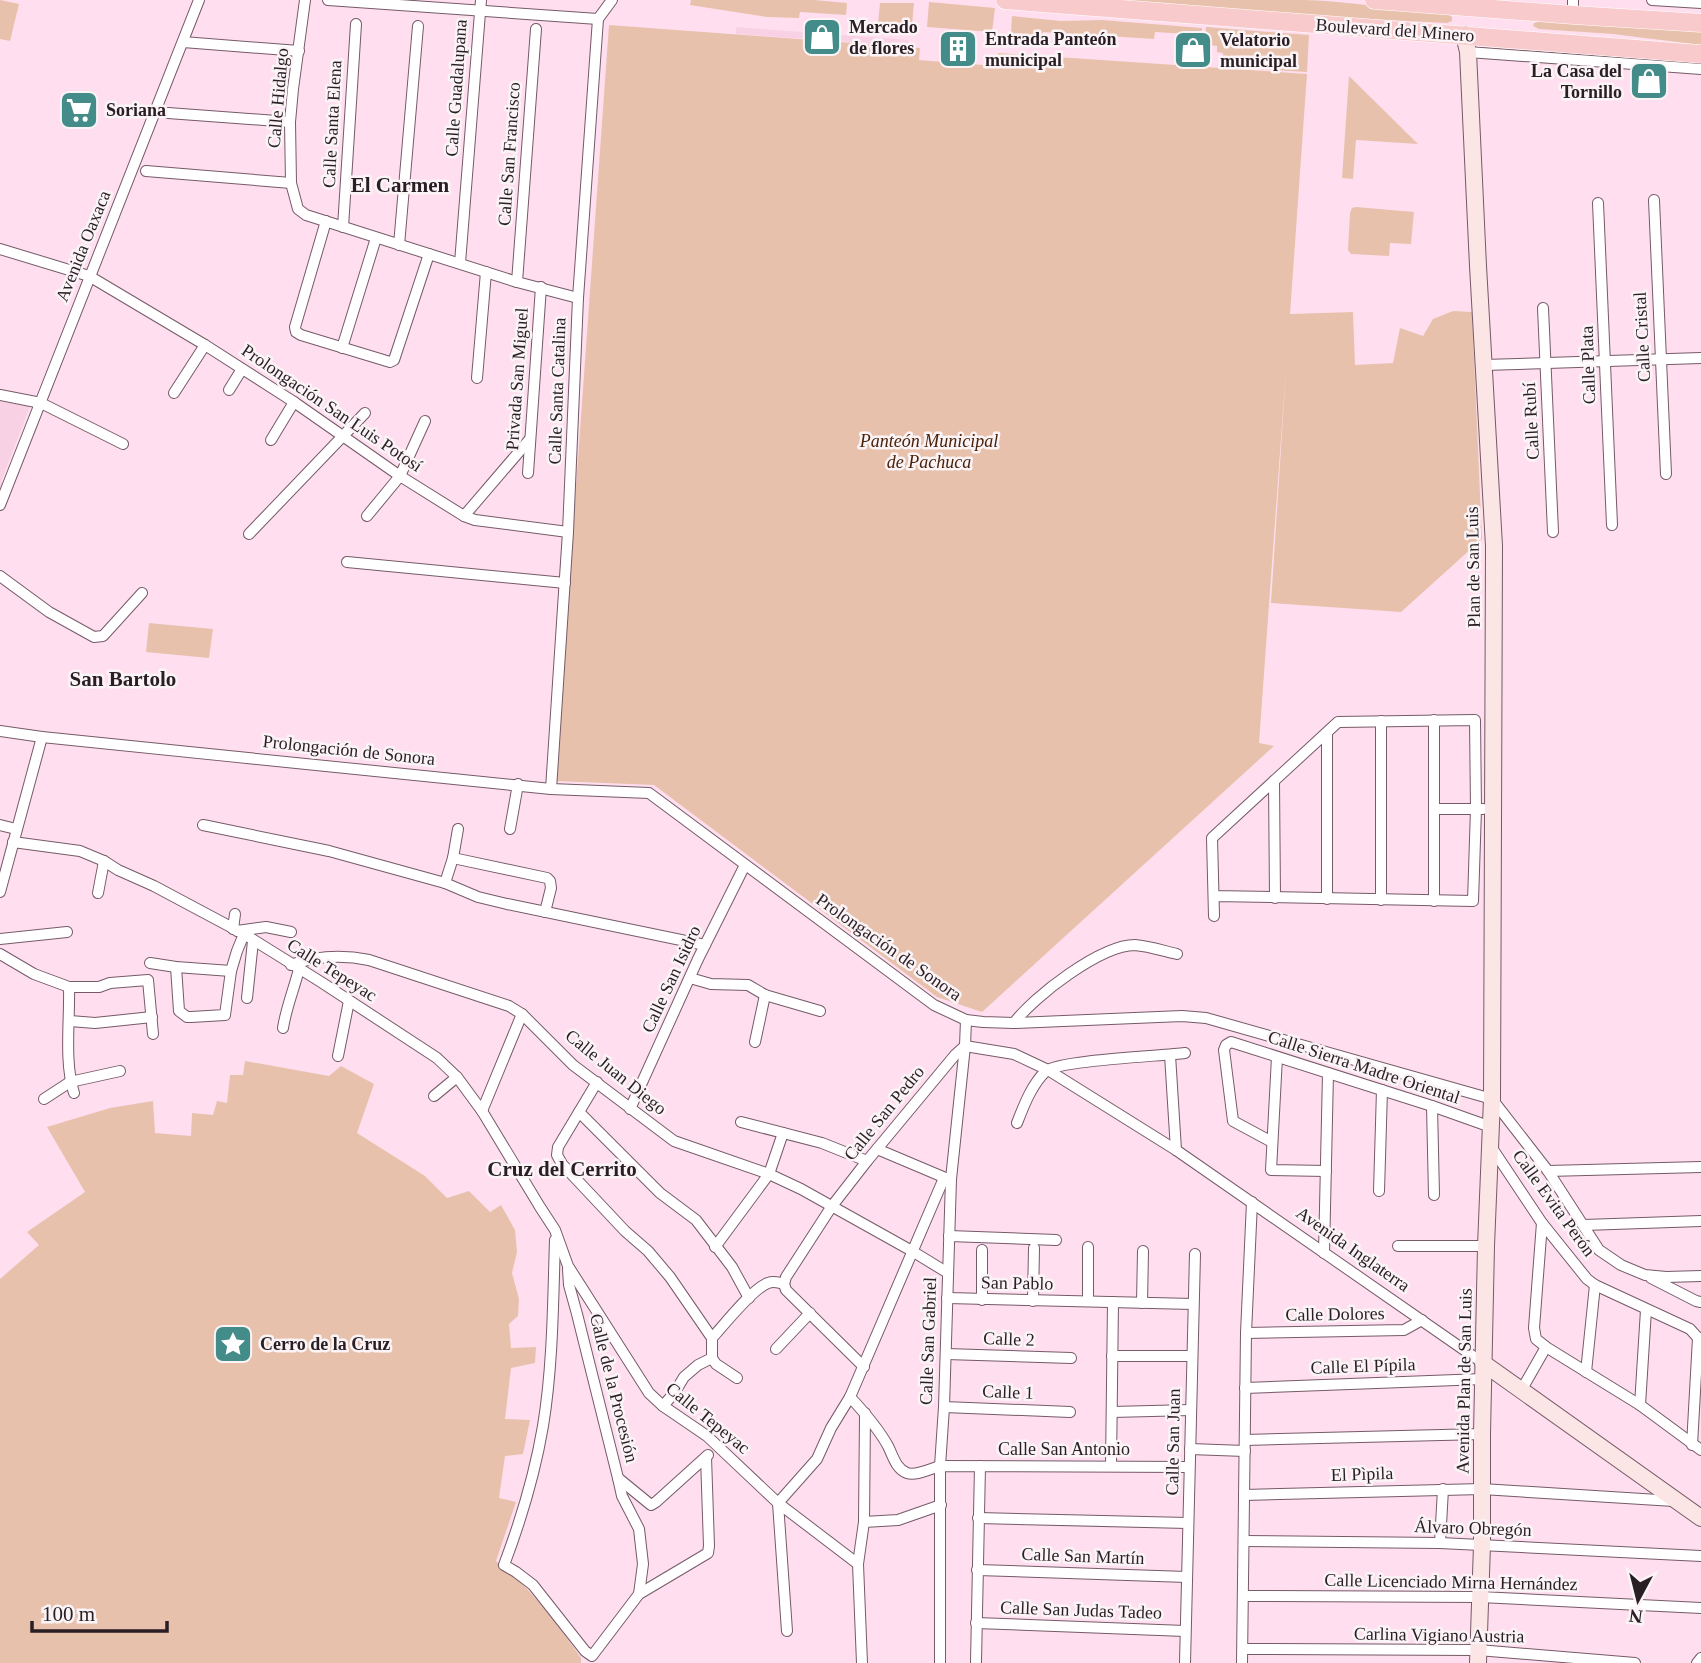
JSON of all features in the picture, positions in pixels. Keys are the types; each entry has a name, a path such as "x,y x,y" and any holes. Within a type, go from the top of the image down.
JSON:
{"main road":[{"name":"Boulevard del Minero","path":"1006,0 1234,19 1466,43 1532,40 1701,54"},
{"name":"Boulevard del Minero","path":"1374,0 1463,3 1525,11 1573,8 1648,20 1701,23"},
{"path":"1463,3 1466,43"},
{"path":"1525,11 1512,16 1511,30 1532,40"}],"street":[{"name":"Avenida Oaxaca","path":"0,505 199,0"},
{"name":"Calle Hidalgo","path":"305,0 290,122 291,184 298,209 306,215 376,238 578,298"},
{"path":"328,0 480,6 598,19 612,0"},
{"path":"1648,20 1650,0 1701,3"},
{"name":"Calle Guadalupana","path":"460,263 480,6"},
{"name":"Calle Santa Catalina","path":"551,789 568,532 578,298 598,19"},
{"name":"Calle Santa Elena","path":"343,227 356,24"},
{"path":"399,245 418,26"},
{"name":"Calle San Francisco","path":"517,282 536,29"},
{"path":"183,42 299,51"},
{"path":"1466,43 1701,69"},
{"name":"Plan de San Luis","path":"1466,43 1494,546 1484,809 1492,1099"},
{"path":"168,113 290,122"},
{"path":"146,171 291,184"},
{"name":"Calle Cristal","path":"1654,200 1666,474"},
{"name":"Calle Plata","path":"1598,203 1612,525"},
{"path":"326,221 295,327 296,332 342,348 390,362 394,360 429,254"},
{"path":"342,348 376,238"},
{"name":"Prolongación San Luis Potosí","path":"0,249 89,276 205,345 464,516 475,520 568,532"},
{"path":"477,378 486,272"},
{"name":"Privada San Miguel","path":"528,473 541,287"},
{"name":"Calle Rubí","path":"1543,308 1553,532"},
{"path":"174,393 205,345"},
{"path":"1484,365 1701,358"},
{"path":"229,390 242,369"},
{"path":"0,395 41,403 123,444"},
{"path":"271,440 294,402"},
{"path":"249,534 365,413"},
{"path":"367,516 400,475 425,421"},
{"path":"464,516 530,439"},
{"path":"347,562 565,583"},
{"path":"0,576 49,612 94,637 103,636 142,593"},
{"path":"1434,720 1434,901"},
{"path":"1214,896 1473,901 1484,809 1475,720 1338,722 1212,838 1214,916"},
{"path":"1381,721 1381,900"},
{"name":"Prolongación de Sonora","path":"0,731 551,789 649,793 934,1005 966,1020 1014,1023 1182,1016 1206,1018 1492,1099"},
{"path":"1326,733 1327,899"},
{"path":"0,892 42,737"},
{"path":"1274,781 1275,898"},
{"path":"510,829 518,785"},
{"path":"1434,809 1484,809"},
{"name":"Calle Tepeyac","path":"0,825 15,834 80,851 104,861 211,916 437,1058 457,1077 482,1111 555,1230 568,1266 649,1392 663,1406 707,1436 778,1503 858,1564"},
{"path":"203,825 329,851 444,883 478,897 702,951"},
{"path":"444,883 453,858 458,829"},
{"path":"453,858 547,878 551,888 545,912"},
{"path":"98,893 104,861"},
{"name":"Calle San Isidro","path":"630,1109 702,951 745,865"},
{"path":"235,914 242,934 247,998"},
{"path":"176,967 179,1011 187,1017 225,1016 231,971 242,934 253,928 266,927 290,932"},
{"path":"0,939 66,932"},
{"path":"1014,1023 1022,1012 1072,971 1112,950 1134,945 1177,954"},
{"path":"0,954 34,974 69,987 99,987 110,983 148,980 153,1034"},
{"name":"Calle Juan Diego","path":"295,967 306,960 352,957 369,960 509,1006 522,1014 573,1065 674,1141 769,1174 832,1206 948,1273"},
{"path":"150,963 231,971"},
{"path":"283,1028 286,1010 291,1001 295,967"},
{"path":"690,978 711,984 748,985 765,995 820,1011"},
{"path":"69,987 68,1049 72,1087"},
{"path":"755,1042 765,995"},
{"path":"338,1056 349,1001"},
{"path":"482,1111 522,1014"},
{"path":"70,1021 94,1023 152,1017"},
{"name":"Calle San Gabriel","path":"940,1663 940,1466 949,1236 947,1178 965,1046 966,1020"},
{"name":"Calle Sierra Madre Oriental","path":"1272,1142 1233,1121 1224,1049 1231,1042 1491,1127"},
{"name":"Avenida Inglaterra","path":"965,1046 1014,1054 1048,1070 1176,1150 1422,1320 1483,1371 1522,1390 1701,1518"},
{"name":"Calle San Pedro","path":"784,1283 832,1206 965,1046"},
{"path":"1017,1123 1025,1101 1048,1070 1067,1064 1185,1053"},
{"path":"1170,1055 1176,1150"},
{"path":"1277,1057 1271,1170 1326,1171"},
{"path":"44,1099 120,1071"},
{"path":"1324,1253 1328,1073"},
{"path":"433,1096 457,1077"},
{"path":"597,1082 558,1147 557,1156 670,1277 712,1338 712,1358 716,1364 737,1378"},
{"path":"1378,1191 1382,1090"},
{"path":"1492,1099 1548,1171 1599,1250 1621,1265 1701,1302"},
{"name":"Avenida Plan de San Luis","path":"1478,1657 1486,1246 1492,1099"},
{"path":"1433,1106 1434,1195"},
{"path":"579,1112 660,1193 695,1220 732,1267 749,1298"},
{"path":"741,1122 822,1143 867,1161"},
{"path":"715,1247 769,1174 783,1133"},
{"name":"Calle Evita Perón","path":"1490,1145 1542,1223 1587,1279 1646,1310 1690,1329 1700,1338"},
{"path":"787,1630 778,1503 817,1460 831,1428 850,1397 912,1251 947,1178 877,1149"},
{"path":"1548,1171 1701,1167"},
{"path":"1242,1663 1246,1333 1252,1202"},
{"path":"1584,1225 1701,1221"},
{"path":"1542,1223 1534,1328 1536,1339 1640,1405 1697,1448"},
{"path":"555,1230 551,1353 543,1426 518,1528 504,1565 533,1585 585,1651 592,1656 639,1594 708,1553 706,1457 717,1446"},
{"path":"949,1236 1056,1240"},
{"path":"1398,1246 1486,1246"},
{"path":"1088,1247 1088,1301"},
{"path":"1033,1301 1034,1248"},
{"path":"982,1250 982,1300"},
{"path":"1142,1303 1143,1251"},
{"name":"Calle San Juan","path":"1185,1663 1195,1254"},
{"name":"Calle de la Procesión","path":"568,1266 569,1285 618,1478 651,1505 706,1457"},
{"path":"1646,1275 1701,1276"},
{"path":"712,1338 765,1283 784,1283 786,1290 864,1367"},
{"path":"1586,1372 1595,1285"},
{"name":"San Pablo","path":"947,1298 1194,1304"},
{"path":"1111,1466 1113,1302"},
{"path":"1640,1405 1646,1310"},
{"path":"776,1349 810,1312"},
{"name":"Calle Dolores","path":"1246,1333 1404,1330 1422,1320"},
{"path":"1697,1448 1700,1338"},
{"path":"1522,1390 1546,1347"},
{"name":"Calle 2","path":"946,1354 1071,1358"},
{"path":"1112,1356 1192,1356"},
{"path":"663,1406 684,1377 712,1358"},
{"name":"Calle El Pípila","path":"1245,1388 1483,1371"},
{"path":"850,1397 865,1413 864,1522 858,1564 862,1663"},
{"name":"Calle 1","path":"944,1407 1070,1412"},
{"path":"1112,1412 1191,1410"},
{"name":"Calle San Antonio","path":"865,1413 888,1445 896,1464 904,1472 914,1474 940,1466 1189,1467"},
{"path":"1190,1449 1482,1434"},
{"path":"976,1662 979,1466"},
{"path":"618,1478 622,1496 639,1529 643,1564 639,1594"},
{"path":"1440,1543 1443,1489"},
{"name":"El Pìpila","path":"1244,1495 1482,1489 1676,1501"},
{"path":"864,1522 898,1520 941,1505"},
{"path":"978,1518 1188,1523"},
{"name":"Álvaro Obregón","path":"1244,1541 1440,1543 1701,1556"},
{"name":"Calle San Martín","path":"977,1570 1187,1577"},
{"name":"Calle Licenciado Mirna Hernández","path":"1243,1596 1480,1597 1701,1608"},
{"name":"Calle San Judas Tadeo","path":"976,1623 1185,1631"},
{"name":"Carlina Vigiano Austria","path":"1243,1649 1635,1663"},
{"path":"1697,1663 1701,1658"}],"shaded area":[{"name":"Mercado de flores","path":"736,27 909,40 908,46 736,34"},
{"path":"0,401 30,406 1,482 8,485 0,504"}],"green space":[{"path":"0,0 19,4 10,41 0,39"},
{"path":"691,0 814,0 847,3 846,15 800,12 799,18 767,17 690,5"},
{"path":"1095,0 1322,1 1448,14 1452,21 1447,23 1288,15"},
{"path":"929,2 995,8 992,32 927,27"},
{"path":"880,3 914,3 912,26 878,24"},
{"path":"1012,16 1202,28 1201,35 1155,32 1154,39 1043,32 1042,35 1011,33"},
{"path":"1541,21 1701,29 1701,45 1613,34 1539,29 1533,26"},
{"name":"Panteón Municipal de Pachuca","path":"609,25 920,48 919,60 996,66 998,53 1307,74 1290,314 1353,312 1355,365 1393,363 1400,328 1423,336 1433,319 1453,311 1472,312 1482,539 1401,612 1271,603 1286,370 1259,743 1274,746 982,1012 937,997 654,785 555,781"},
{"path":"1206,27 1309,35 1307,72 1222,67 1223,53 1217,52 1217,46 1210,45 1210,39 1205,38"},
{"path":"1349,76 1418,144 1356,140 1353,179 1342,178"},
{"path":"1352,208 1414,212 1411,244 1390,243 1389,256 1351,254 1348,250 1350,213"},
{"path":"149,623 213,629 209,658 146,652"},
{"path":"245,1061 329,1076 341,1066 374,1084 357,1133 425,1176 447,1198 469,1191 490,1212 501,1205 515,1230 517,1252 512,1273 519,1299 518,1316 509,1324 511,1348 536,1347 535,1363 511,1368 505,1419 530,1420 523,1454 505,1456 499,1498 516,1502 496,1561 521,1582 542,1606 581,1658 581,1663 0,1663 0,1279 39,1245 27,1232 85,1192 47,1127 110,1108 153,1101 155,1133 191,1136 192,1113 213,1115 217,1101 227,1103 230,1075 243,1075"}],"place":[{"name":"Mercado de flores","path":"822,37"},
{"name":"Entrada Panteón municipal","path":"958,49"},
{"name":"Velatorio municipal","path":"1193,50"},
{"name":"La Casa del Tornillo","path":"1649,81"},
{"name":"Soriana","path":"79,110"},
{"name":"Cerro de la Cruz","path":"233,1344"}],"district":[{"name":"El Carmen","path":"400,185"},
{"name":"San Bartolo","path":"123,679"},
{"name":"Cruz del Cerrito","path":"562,1169"}]}
